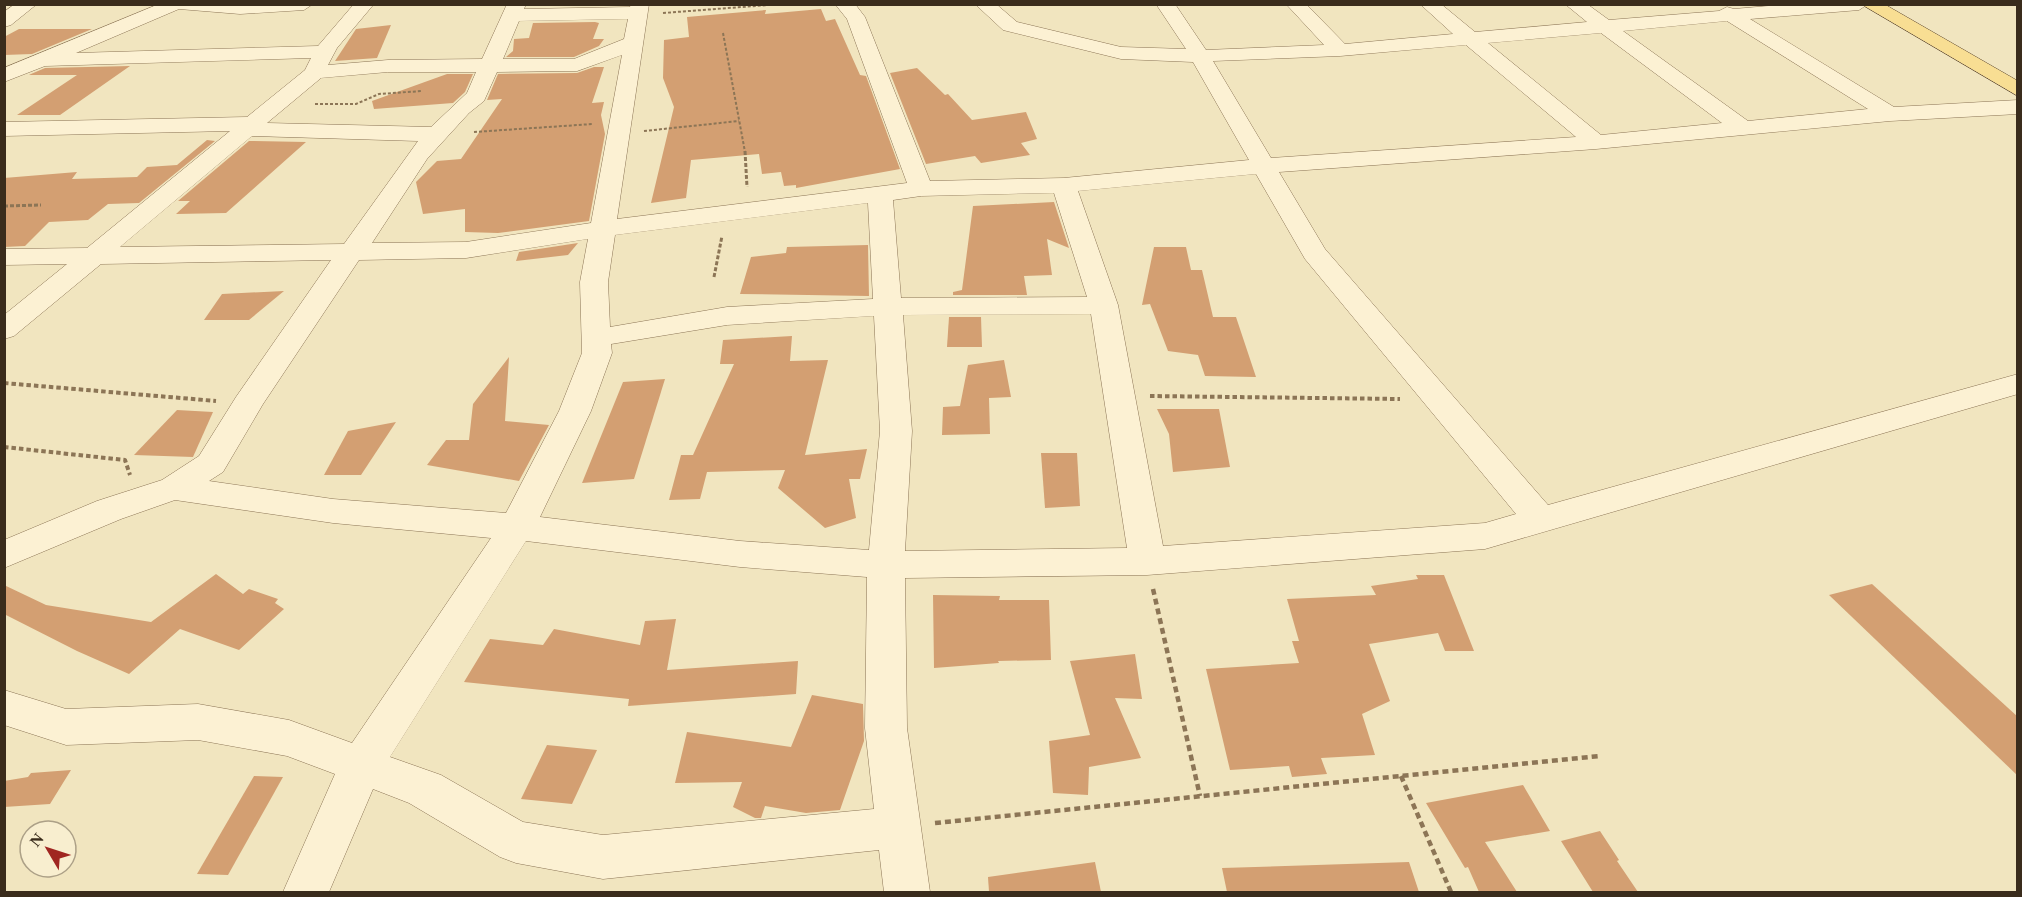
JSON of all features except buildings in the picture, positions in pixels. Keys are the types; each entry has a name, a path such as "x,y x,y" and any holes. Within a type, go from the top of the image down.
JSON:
{"main road":[{"path":"1870,4 2018,90"}],"street":[{"path":"4,21 28,4"},
{"path":"4,76 178,4 240,8 304,4"},
{"path":"4,330 278,103 319,62 365,4"},
{"path":"844,4 856,17 921,189"},
{"path":"984,4 1010,26 1121,53 1200,56 1340,50 1734,17 1859,4"},
{"path":"1165,4 1200,56 1266,166 1314,254 1540,520"},
{"path":"1295,4 1340,50"},
{"path":"1429,4 1596,142"},
{"path":"1574,4 1743,128"},
{"path":"1713,4 1890,114"},
{"path":"4,555 157,494 211,465 247,404 333,275 368,231 418,155 476,96 488,64 515,10 637,20"},
{"path":"42,60 319,62 388,66 577,65 637,20"},
{"path":"306,892 361,765 517,527 575,411 597,354 594,282 637,20"},
{"path":"4,257 466,250 602,229 921,189 1064,185 1266,166 1596,142 1890,114 2018,107"},
{"path":"4,129 249,126 369,134 437,134"},
{"path":"1064,185 1104,305 1147,561"},
{"path":"880,193 896,431 886,565 886,728 907,892"},
{"path":"596,338 727,316 888,307 1104,305"},
{"path":"157,494 517,527 740,554 886,565 1147,561 1485,536 2018,384"},
{"path":"4,707 66,727 198,722 289,738 425,789 516,842 603,858 899,827"}],"path":[{"path":"637,20 782,4"},
{"path":"714,277 737,211 746,158 723,33"},
{"path":"278,103 356,104 379,94 424,91"},
{"path":"437,134 739,122"},
{"path":"4,206 41,205"},
{"path":"4,383 247,404"},
{"path":"1119,396 1438,400"},
{"path":"4,447 125,460 157,494"},
{"path":"1147,561 1200,796"},
{"path":"899,827 1599,756"},
{"path":"1401,776 1451,892"}]}
